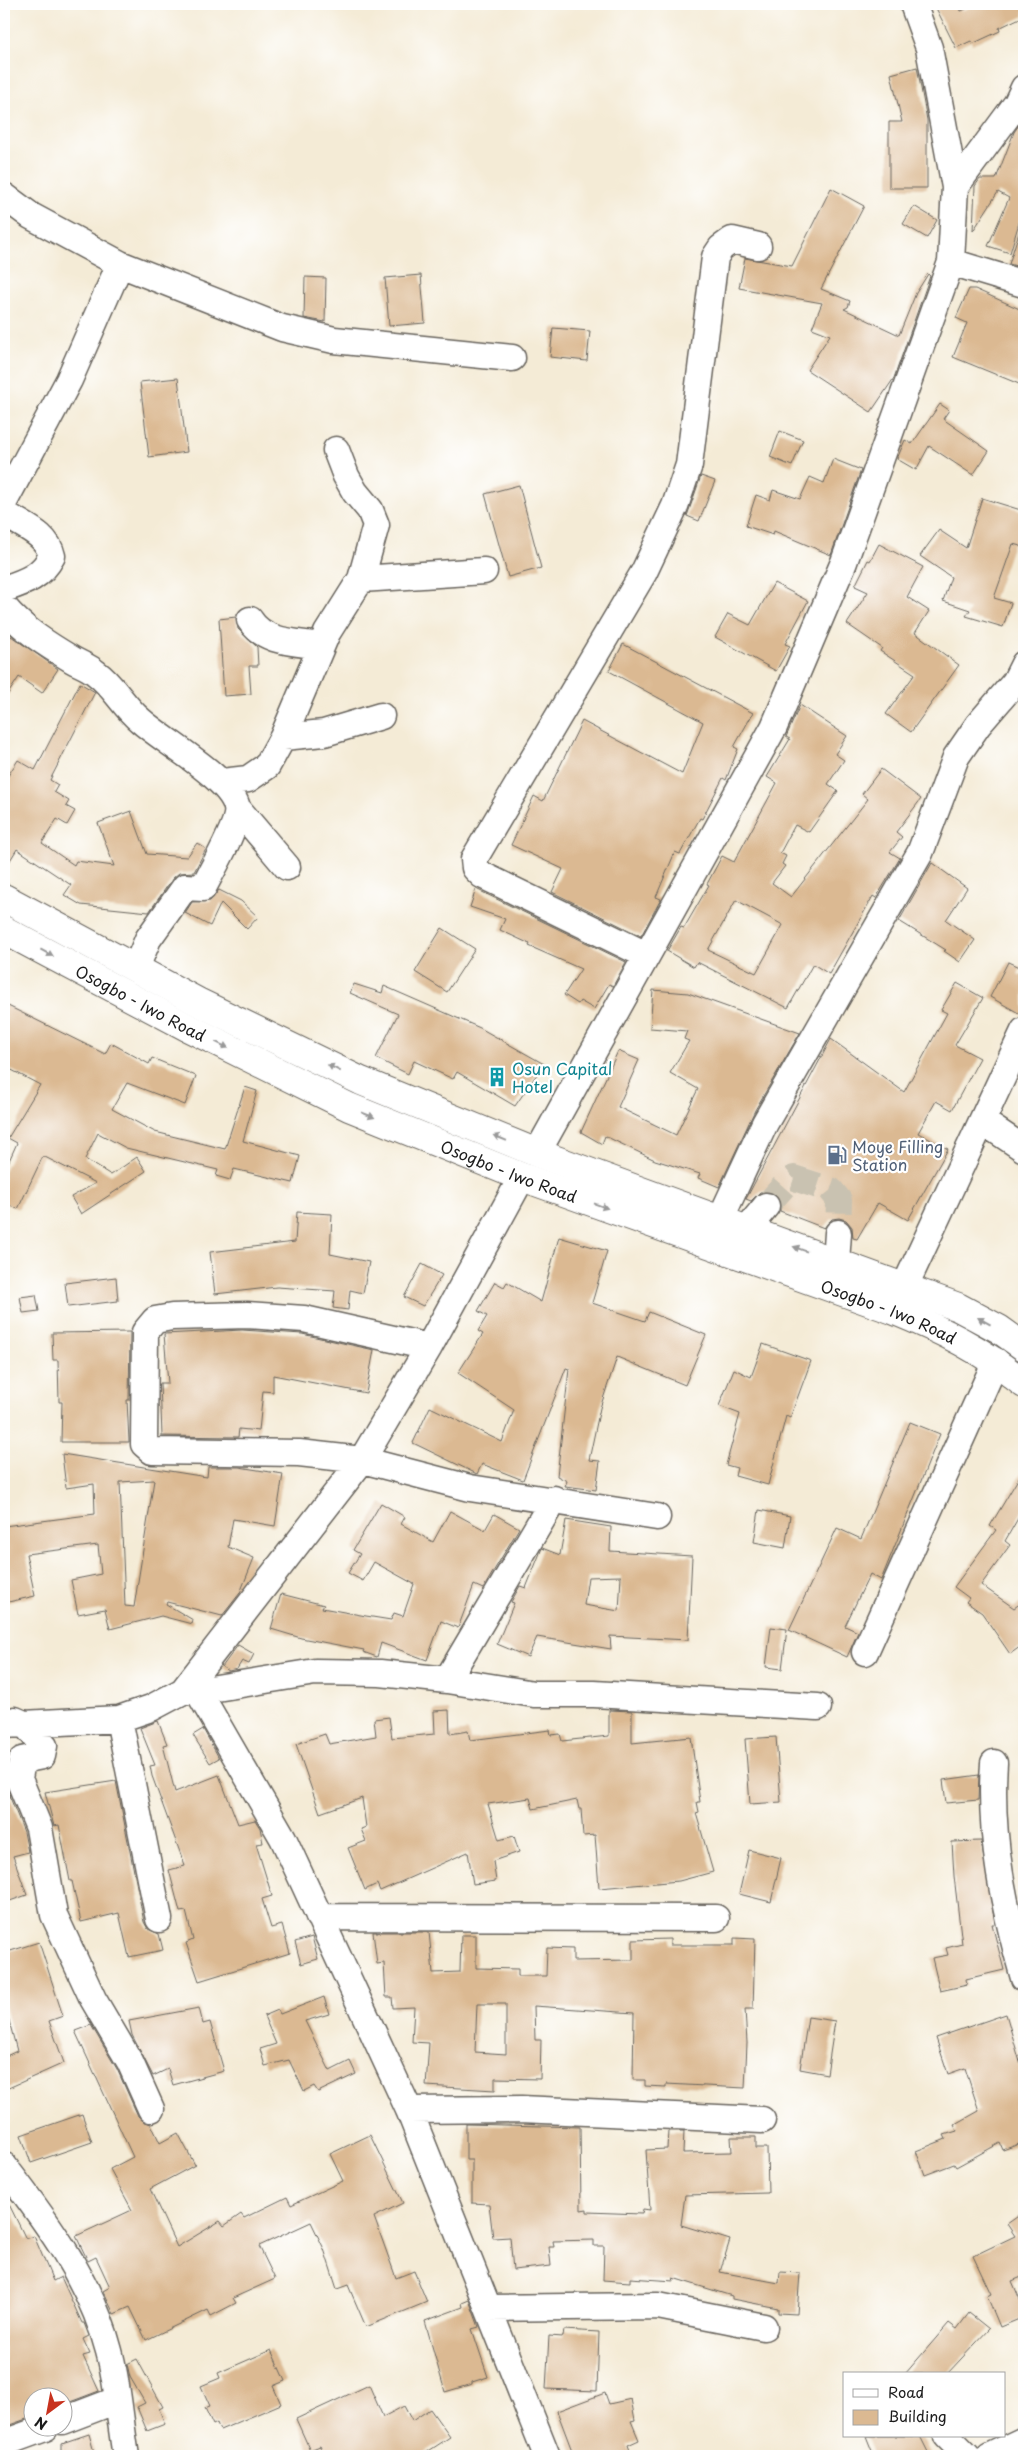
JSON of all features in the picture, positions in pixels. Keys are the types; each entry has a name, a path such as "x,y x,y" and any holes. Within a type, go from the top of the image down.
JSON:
{"main road":[{"name":"Osogbo - Iwo Road","path":"4,898 136,968 361,1081 537,1153 958,1307 999,1329 1024,1347"},
{"name":"Osogbo - Iwo Road","path":"4,930 186,1028 349,1107 522,1178 893,1310 950,1334 996,1361 1024,1384"}],"street":[{"path":"537,1153 774,727 844,562 951,262 955,187 929,48 913,4"},
{"path":"955,187 1016,103 1024,88"},
{"path":"4,196 31,216 120,264 282,328 334,340 512,358"},
{"path":"646,955 482,875 475,868 474,859 644,572 674,506 689,465 715,257 721,248 732,240 758,246"},
{"path":"951,262 1024,284"},
{"path":"4,502 69,380 120,264"},
{"path":"136,968 148,939 185,887 203,888 231,833 235,792 267,766 283,736 321,646 361,579 376,525 375,518 355,492 336,450"},
{"path":"4,513 39,534 50,545 52,556 46,567 30,581 4,589"},
{"path":"361,579 484,572"},
{"path":"4,607 35,635 96,673 117,693 137,718 163,740 235,792 287,867"},
{"path":"250,620 259,632 271,638 321,646"},
{"path":"720,1220 765,1123 920,853 956,757 978,725 1015,682 1024,664"},
{"path":"283,736 324,733 382,716"},
{"path":"904,1286 1024,1032"},
{"path":"982,1121 1024,1149"},
{"path":"191,1691 362,1460 429,1347 522,1178"},
{"path":"747,1229 766,1206"},
{"path":"836,1262 838,1232"},
{"path":"429,1347 304,1319 247,1315 172,1317 155,1320 145,1332 144,1444 152,1451 299,1453 362,1460 470,1488 657,1517"},
{"path":"865,1652 996,1361"},
{"path":"447,1680 554,1500"},
{"path":"11,1722 120,1719 191,1691 315,1672 380,1673 447,1680 534,1694 594,1694 818,1707"},
{"path":"191,1691 282,1838 409,2110 547,2456"},
{"path":"120,1719 159,1919"},
{"path":"11,1722 36,1738 44,1746 42,1756 22,1760 19,1778 39,1828 54,1915 92,1999 130,2062 151,2110"},
{"path":"994,1763 993,1836 1010,1930 1024,1978"},
{"path":"319,1918 716,1918"},
{"path":"409,2110 521,2109 762,2120"},
{"path":"4,2166 64,2248 91,2302 110,2351 126,2456"},
{"path":"488,2308 658,2306 764,2327"},
{"path":"72,2417 117,2400"},
{"path":"4,2443 22,2436"},
{"path":"949,2438 967,2456"},
{"path":"990,2456 1024,2440"}],"building":[{"path":"934,4 959,4 961,11 978,4 1024,4 1024,16 999,28 1000,31 972,44 971,41 956,48"},
{"path":"917,67 927,120 927,188 889,188 889,122 902,122 891,74"},
{"path":"1024,118 1024,206 1010,253 988,246 1009,198 998,192 973,231 975,186 980,179 996,179 1014,132"},
{"path":"831,188 864,206 821,289 850,301 848,307 844,309 899,335 916,293 928,274 930,276 894,378 871,412 807,370 830,335 812,328 822,303 739,288 745,258 792,266"},
{"path":"914,206 937,220 927,238 903,224"},
{"path":"1021,226 1024,227 1024,268 1009,264"},
{"path":"421,275 425,323 389,326 385,278"},
{"path":"305,277 326,278 325,322 304,318"},
{"path":"969,289 975,289 1024,311 1024,386 953,357 967,323 956,318"},
{"path":"553,328 590,331 587,361 550,357"},
{"path":"178,378 187,452 149,457 140,382"},
{"path":"940,404 949,410 943,419 989,451 973,475 929,446 916,470 897,459 905,440 912,444"},
{"path":"780,431 803,440 792,466 770,457"},
{"path":"833,459 861,470 831,555 774,531 773,535 746,526 756,495 770,500 773,490 800,499 810,477 824,483"},
{"path":"701,476 715,481 699,521 687,516"},
{"path":"519,485 541,568 508,577 485,494"},
{"path":"982,498 1024,511 1024,547 1013,544 994,598 1011,603 1003,627 966,616 970,610 943,601 951,577 920,556 939,530 966,548"},
{"path":"879,544 923,567 907,597 929,611 915,633 959,665 911,732 886,714 915,674 880,651 882,648 847,624 868,592 855,586 868,560 870,561"},
{"path":"774,583 808,601 785,644 790,646 776,671 715,637 728,614 750,625"},
{"path":"236,617 238,629 257,647 258,666 249,666 251,694 224,696 219,619"},
{"path":"11,636 58,669 42,693 19,677 4,700 4,646"},
{"path":"623,644 753,713 734,747 738,749 726,780 723,778 702,819 700,818 680,854 675,852 656,897 661,899 641,936 552,892 563,869 511,845 534,796 543,801 582,721 682,774 703,722 609,671"},
{"path":"80,683 95,692 50,780 58,785 54,792 69,801 66,806 75,811 67,825 57,819 42,843 74,865 76,861 114,866 98,823 131,811 147,854 187,857 197,843 206,849 194,872 179,873 173,878 149,912 81,905 64,895 71,885 17,849 4,870 4,782 18,760 35,770"},
{"path":"800,705 847,736 835,754 844,760 828,784 838,791 809,832 795,825 780,853 786,856 782,864 785,866 772,883 791,897 868,799 862,794 881,769 921,799 896,832 902,837 890,852 900,858 876,898 873,896 829,974 813,964 788,1008 697,962 694,967 667,951 681,927 684,928 709,885 707,884 722,856 734,862 777,783 767,777 790,739 786,737","holes":["736,900 783,925 756,973 708,950"]},
{"path":"932,863 967,888 946,920 975,940 960,962 944,951 946,950 899,921"},
{"path":"476,889 626,962 613,986 609,984 594,1009 580,1001 578,1004 564,995 581,969 529,946 530,944 500,930 505,919 470,907"},
{"path":"219,890 241,901 258,917 247,929 221,903 210,926 185,913 192,902 210,901"},
{"path":"442,928 475,949 447,992 415,972"},
{"path":"1008,962 1021,968 1018,974 1024,977 1024,1016 990,997"},
{"name":"Moye Filling Station","path":"957,983 983,998 955,1045 980,1058 952,1110 936,1101 918,1133 948,1149 908,1220 878,1203 857,1239 853,1238 852,1227 846,1220 832,1219 824,1228 780,1211 780,1200 769,1191 760,1192 751,1201 746,1199 831,1039 904,1092 947,1013 941,1010"},
{"path":"354,984 382,993 384,986 480,1028 544,1064 515,1106 457,1072 453,1079 414,1061 408,1074 376,1058 398,1014 350,993"},
{"path":"653,990 688,993 800,1033 755,1110 719,1187 698,1178 700,1174 655,1160 605,1136 602,1144 581,1132 618,1051 639,1060 618,1107 676,1135 698,1089 670,1073 689,1041 684,1039 687,1031 650,1028"},
{"path":"4,1004 105,1054 111,1043 149,1064 152,1058 196,1076 185,1105 127,1083 112,1109 155,1132 225,1149 245,1087 257,1091 243,1141 300,1156 293,1183 234,1169 230,1180 216,1176 218,1170 126,1148 98,1133 85,1159 111,1175 137,1157 146,1171 81,1214 71,1197 96,1183 43,1156 18,1209 4,1203 4,1172 17,1143 8,1138 40,1085 4,1066"},
{"path":"297,1212 332,1214 330,1254 369,1262 363,1293 350,1290 348,1310 333,1308 335,1291 277,1287 215,1294 210,1252 295,1242"},
{"path":"559,1237 607,1251 592,1303 645,1321 649,1312 706,1335 685,1385 617,1357 600,1408 589,1460 600,1461 596,1490 565,1486 567,1481 557,1476 569,1369 566,1368 523,1480 482,1464 477,1474 413,1443 430,1407 502,1442 514,1410 458,1373 483,1334 478,1331 487,1316 478,1311 495,1282 504,1287 507,1282 541,1302"},
{"path":"422,1264 442,1275 423,1306 404,1297"},
{"path":"116,1277 118,1301 68,1307 65,1283"},
{"path":"36,1295 39,1311 23,1313 20,1297"},
{"path":"242,1330 302,1334 374,1350 366,1393 273,1375 273,1392 263,1391 259,1431 239,1429 238,1437 162,1436 160,1383 168,1383 164,1334"},
{"path":"130,1332 129,1400 127,1400 129,1442 61,1442 62,1402 59,1402 58,1360 53,1360 52,1333"},
{"path":"763,1344 811,1361 790,1418 786,1416 768,1485 735,1476 737,1468 726,1465 740,1414 719,1406 734,1369 751,1377"},
{"path":"910,1422 940,1434 881,1580 870,1574 845,1626 858,1632 847,1657 789,1630 837,1528 861,1539"},
{"path":"62,1454 207,1477 208,1467 239,1467 283,1474 275,1526 233,1519 228,1547 254,1558 240,1593 222,1616 167,1602 166,1604 193,1620 192,1624 161,1616 110,1629 105,1609 78,1614 71,1580 101,1574 98,1545 26,1554 35,1596 4,1603 4,1526 95,1514 94,1484 66,1488","holes":["154,1480 134,1607 125,1606 120,1482"]},
{"path":"1024,1469 1024,1508 1005,1541 1010,1545 981,1585 1014,1608 1024,1601 1024,1644 1010,1654 982,1613 966,1602 969,1598 954,1587 996,1530 990,1526"},
{"path":"381,1503 405,1517 401,1524 433,1542 450,1511 485,1530 494,1514 519,1528 483,1589 474,1585 458,1628 441,1621 427,1660 381,1643 377,1657 363,1652 364,1650 301,1638 271,1629 281,1594 324,1605 322,1608 366,1616 391,1620 394,1613 403,1616 414,1584 374,1562 363,1581 348,1573 360,1554 353,1550"},
{"path":"759,1510 790,1516 785,1548 754,1542"},
{"path":"566,1520 611,1527 610,1551 692,1556 688,1640 610,1636 611,1649 537,1637 528,1657 497,1644 514,1603 511,1602 520,1586 526,1588 542,1548 560,1555","holes":["621,1576 619,1611 584,1605 588,1577"]},
{"path":"771,1627 787,1629 782,1669 766,1667"},
{"path":"238,1645 254,1654 249,1664 242,1661 237,1669 229,1671 222,1667"},
{"path":"449,1710 450,1734 468,1731 470,1740 550,1730 551,1735 560,1734 562,1741 609,1736 609,1710 632,1711 632,1743 691,1737 700,1802 697,1802 699,1812 696,1813 713,1872 679,1881 599,1888 595,1835 583,1836 581,1809 579,1809 577,1800 533,1809 530,1798 488,1804 499,1840 514,1836 519,1852 493,1861 496,1881 473,1884 468,1852 380,1891 377,1884 365,1890 348,1848 366,1841 361,1829 366,1827 362,1798 320,1813 296,1744 325,1734 329,1744 376,1736 374,1719 389,1717 392,1738 435,1734 434,1711"},
{"path":"158,1721 167,1744 163,1745 175,1792 219,1775 238,1824 255,1820 260,1828 263,1843 256,1844 272,1896 262,1899 271,1928 282,1925 290,1953 199,1981 186,1943 193,1940 186,1911 180,1912 169,1870 185,1866 152,1776 150,1766 155,1765 140,1728"},
{"path":"203,1729 219,1758 210,1763 193,1735"},
{"path":"776,1737 781,1802 750,1804 745,1739"},
{"path":"4,1766 6,1766 5,1785 24,1832 28,1852 13,1856 27,1895 4,1903"},
{"path":"979,1775 978,1800 946,1803 943,1780"},
{"path":"116,1781 144,1922 148,1929 159,1934 163,1950 129,1957 119,1913 81,1922 72,1881 70,1881 59,1825 54,1826 45,1792"},
{"path":"981,1841 995,1924 992,1924 1004,1970 966,1979 967,1985 940,1991 932,1958 948,1955 946,1948 962,1944 952,1842"},
{"path":"749,1850 781,1858 771,1902 739,1894"},
{"path":"373,1932 429,1932 433,1973 460,1972 461,1935 476,1935 476,1968 518,1969 518,1976 546,1976 547,1948 573,1949 573,1961 633,1960 633,1940 670,1939 670,1945 734,1945 734,1938 755,1939 753,2009 745,2009 747,2043 745,2088 666,2084 666,2087 645,2086 645,2080 633,2080 634,2013 534,2006 535,2040 541,2040 540,2079 495,2078 495,2090 426,2086 429,2043 412,2042 414,2007 393,2008 392,1997 386,1997 384,1963 377,1964","holes":["477,2004 506,2004 506,2054 475,2052"]},
{"path":"312,1937 318,1959 301,1964 295,1942"},
{"path":"39,1942 63,2016 49,2021 64,2063 4,2090 4,2057 17,2051 4,2002 4,1953"},
{"path":"324,1997 329,2014 305,2021 330,2071 350,2061 356,2074 318,2092 314,2086 304,2091 289,2060 265,2066 260,2049 276,2044 264,2016 278,2010 280,2014"},
{"path":"199,2008 203,2024 210,2022 224,2071 173,2085 168,2069 153,2076 132,2035 129,2021"},
{"path":"1006,2014 1024,2076 1024,2142 1003,2150 1000,2143 956,2167 954,2164 925,2175 916,2151 946,2139 944,2135 957,2131 954,2125 979,2111 965,2068 948,2074 936,2038"},
{"path":"808,2017 835,2021 827,2074 800,2069"},
{"path":"91,2025 117,2069 138,2116 143,2121 151,2124 160,2143 178,2133 195,2165 150,2189 177,2247 220,2221 224,2226 241,2214 244,2218 287,2197 291,2205 343,2181 330,2154 370,2135 403,2203 374,2217 396,2278 414,2271 427,2302 366,2327 348,2285 337,2289 324,2249 311,2222 259,2246 275,2279 233,2298 236,2303 211,2316 208,2310 146,2340 130,2307 114,2314 103,2291 110,2287 96,2257 88,2261 76,2236 132,2210 110,2169 133,2157 75,2031"},
{"path":"82,2114 92,2142 31,2163 21,2135"},
{"path":"466,2124 580,2127 581,2210 587,2209 587,2212 642,2214 643,2209 650,2210 646,2150 667,2149 668,2131 684,2131 683,2153 732,2152 731,2137 756,2137 756,2148 767,2148 768,2193 685,2195 681,2225 730,2240 720,2272 779,2283 780,2272 800,2273 797,2314 778,2313 778,2308 732,2299 732,2296 673,2278 674,2281 630,2278 630,2282 603,2280 604,2246 594,2246 594,2240 553,2241 554,2247 549,2247 551,2266 513,2270 510,2237 493,2238 489,2204 472,2203 472,2160 466,2160"},
{"path":"4,2194 26,2239 34,2236 53,2281 61,2277 82,2323 84,2323 89,2336 83,2339 90,2354 83,2356 99,2391 72,2401 72,2388 22,2388 22,2421 4,2427"},
{"path":"1024,2212 1024,2249 1022,2246 1024,2276 1012,2281 1024,2309 1024,2317 1000,2327 987,2296 991,2294 973,2256 1015,2236 1007,2224"},
{"path":"469,2300 479,2327 472,2329 488,2377 445,2392 425,2321 463,2307 462,2303"},
{"path":"969,2313 989,2329 949,2372 907,2372 949,2323 957,2329"},
{"path":"564,2330 599,2332 597,2391 546,2389 549,2336 563,2337"},
{"path":"271,2350 285,2381 273,2386 281,2404 220,2430 217,2423 213,2425 205,2408 210,2406 201,2386 220,2378 218,2373"},
{"path":"137,2359 163,2407 159,2409 165,2424 147,2431 137,2407 145,2403 130,2377 127,2364"},
{"path":"369,2385 383,2417 404,2406 412,2421 430,2409 450,2437 421,2456 325,2456 320,2446 310,2450 296,2419"},
{"path":"605,2393 609,2404 631,2399 635,2420 631,2421 639,2440 628,2445 632,2456 574,2456 557,2411"},
{"path":"89,2434 95,2456 62,2456 62,2443"},
{"path":"867,2438 921,2438 930,2456 874,2456"}],"tunnel":[{"path":"766,1206 794,1178 831,1190 839,1200 838,1233"}],"place":[{"name":"Osun Capital Hotel","path":"497,1077"},
{"name":"Moye Filling Station","path":"837,1155"}]}
